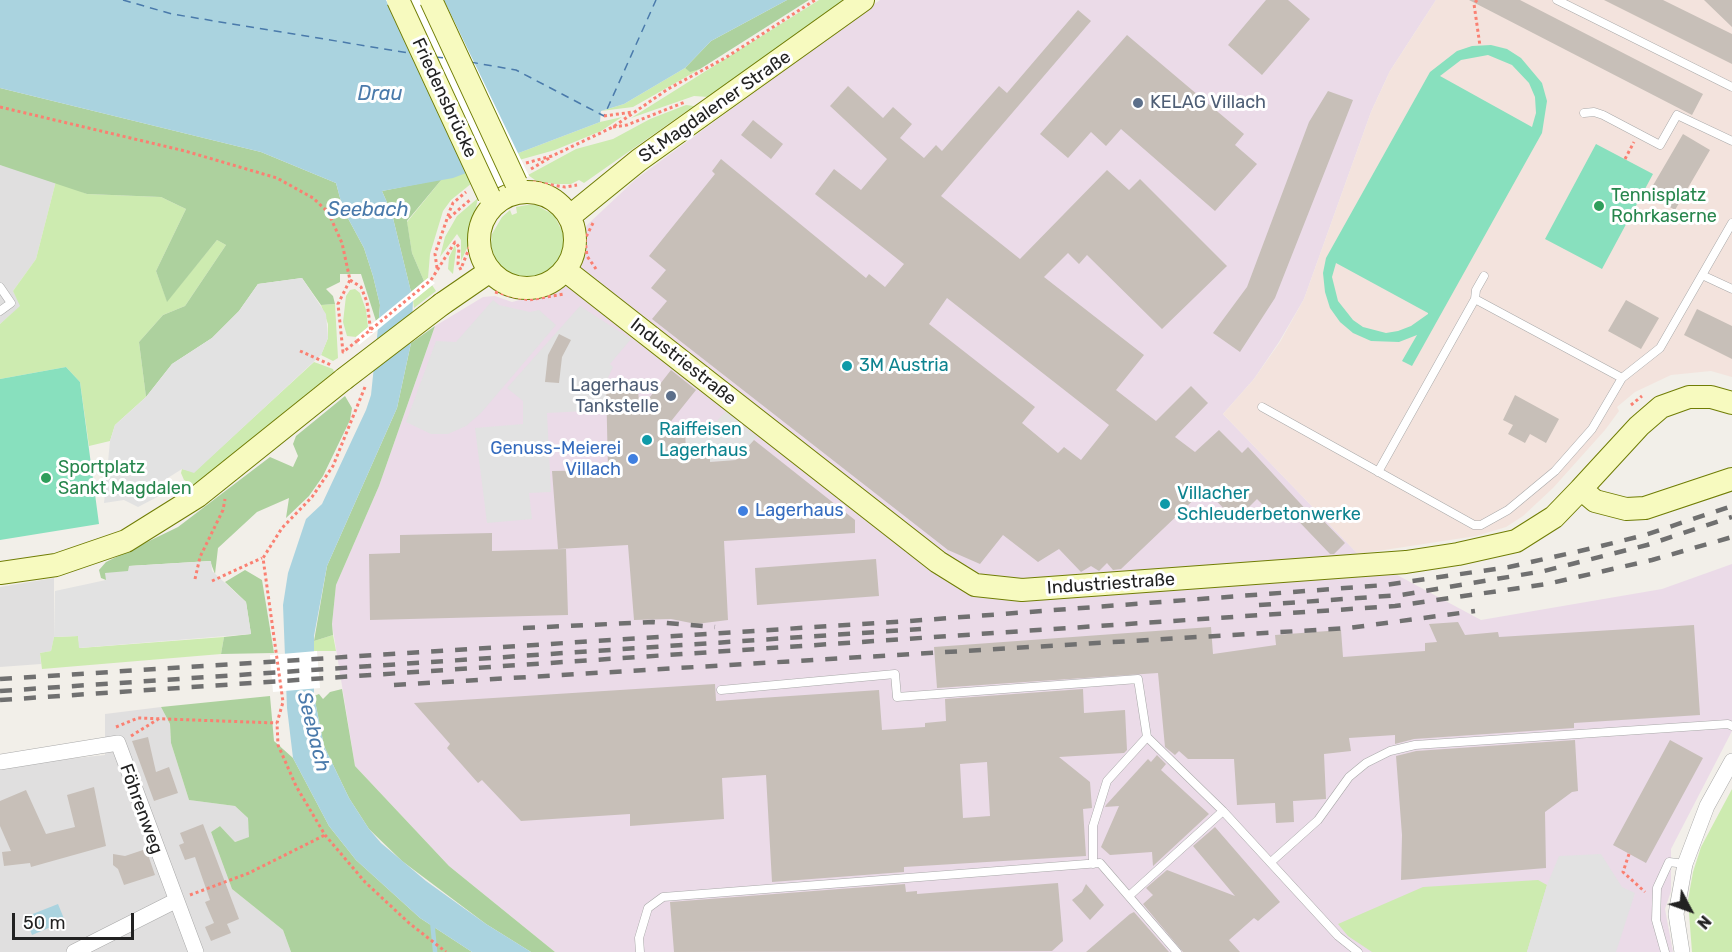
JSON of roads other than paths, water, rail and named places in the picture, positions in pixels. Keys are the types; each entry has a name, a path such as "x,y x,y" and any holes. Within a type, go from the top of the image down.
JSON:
{"street":[{"name":"Friedensbrücke","path":"398,0 487,202"},
{"name":"Friedensbrücke","path":"431,0 525,186"},
{"name":"St.Magdalener Straße","path":"569,217 707,110 863,0"},
{"path":"0,573 56,565 126,541 171,515 223,477 343,374 442,304 487,282 503,282 519,288 542,286 556,278 565,270 573,253 575,237 569,217 553,200 525,186 507,196 487,202 478,243 487,282"},
{"name":"Industriestraße","path":"565,270 938,562 975,585 1022,590 1406,562 1458,554 1516,541 1554,517 1638,426 1661,407 1689,397 1711,397 1732,403"},
{"path":"1581,489 1594,501 1626,510 1645,508 1732,479"},
{"name":"Föhrenweg","path":"0,762 117,743 196,952"},
{"path":"1682,952 1676,914 1685,864 1707,806 1732,761"},
{"path":"74,952 175,901"}],"lane":[{"path":"1557,0 1732,87"},
{"path":"1584,113 1594,112 1660,145 1677,115 1732,141"},
{"path":"1262,407 1474,525 1481,525 1508,510 1555,471 1592,429 1622,378 1660,348 1732,223"},
{"path":"1702,275 1732,289"},
{"path":"1378,472 1476,299 1476,290 1484,276"},
{"path":"0,286 11,303 0,311"},
{"path":"1476,299 1622,378"},
{"path":"721,690 895,674 897,697 1138,679 1147,737 1223,811 1338,936 1358,952"},
{"path":"1271,862 1318,820 1348,777 1366,763 1390,751 1427,745 1728,724 1732,726"},
{"path":"1094,864 1093,826 1107,782 1147,737"},
{"path":"1129,896 1223,811"},
{"path":"1665,952 1656,920 1657,888 1669,862 1685,864"},
{"path":"640,952 641,925 648,908 663,897 1100,863 1177,952"}],"water":[{"name":"Drau","path":"0,0 787,0 711,41 685,68 624,104 601,111 600,122 453,178 382,191 392,214 413,300 411,343 397,408 327,566 314,636 314,696 324,746 349,798 369,829 381,843 426,881 486,924 531,952 472,952 420,918 356,860 329,826 293,758 287,708 283,605 288,573 306,519 322,504 366,410 371,395 380,305 364,248 343,209 336,183 261,152 0,88"},
{"path":"58,904 65,921 32,935 25,917"}],"waterway":[{"path":"432,920 435,951"}],"railway":[{"path":"0,679 910,621 1385,585 1509,567 1593,548 1645,535 1732,506"},
{"path":"1259,605 1401,595 1544,571 1647,545 1732,517"},
{"path":"0,700 1395,606 1547,584 1652,560 1732,537"},
{"path":"394,685 1349,628 1475,611"},
{"path":"523,628 653,622 715,627"},
{"path":"0,691 921,629"}],"place":[{"name":"KELAG Villach","path":"1138,103"},
{"name":"Tennisplatz Rohrkaserne","path":"1599,206"},
{"name":"3M Austria","path":"847,366"},
{"name":"Lagerhaus Tankstelle","path":"671,396"},
{"name":"Raiffeisen Lagerhaus","path":"647,440"},
{"name":"Genuss-Meierei Villach","path":"633,459"},
{"name":"Sportplatz Sankt Magdalen","path":"46,478"},
{"name":"Villacher Schleuderbetonwerke","path":"1165,504"},
{"name":"Lagerhaus","path":"743,511"}],"water label":[{"name":"Seebach","path":"368,210"},
{"name":"Seebach","path":"313,732"}]}
